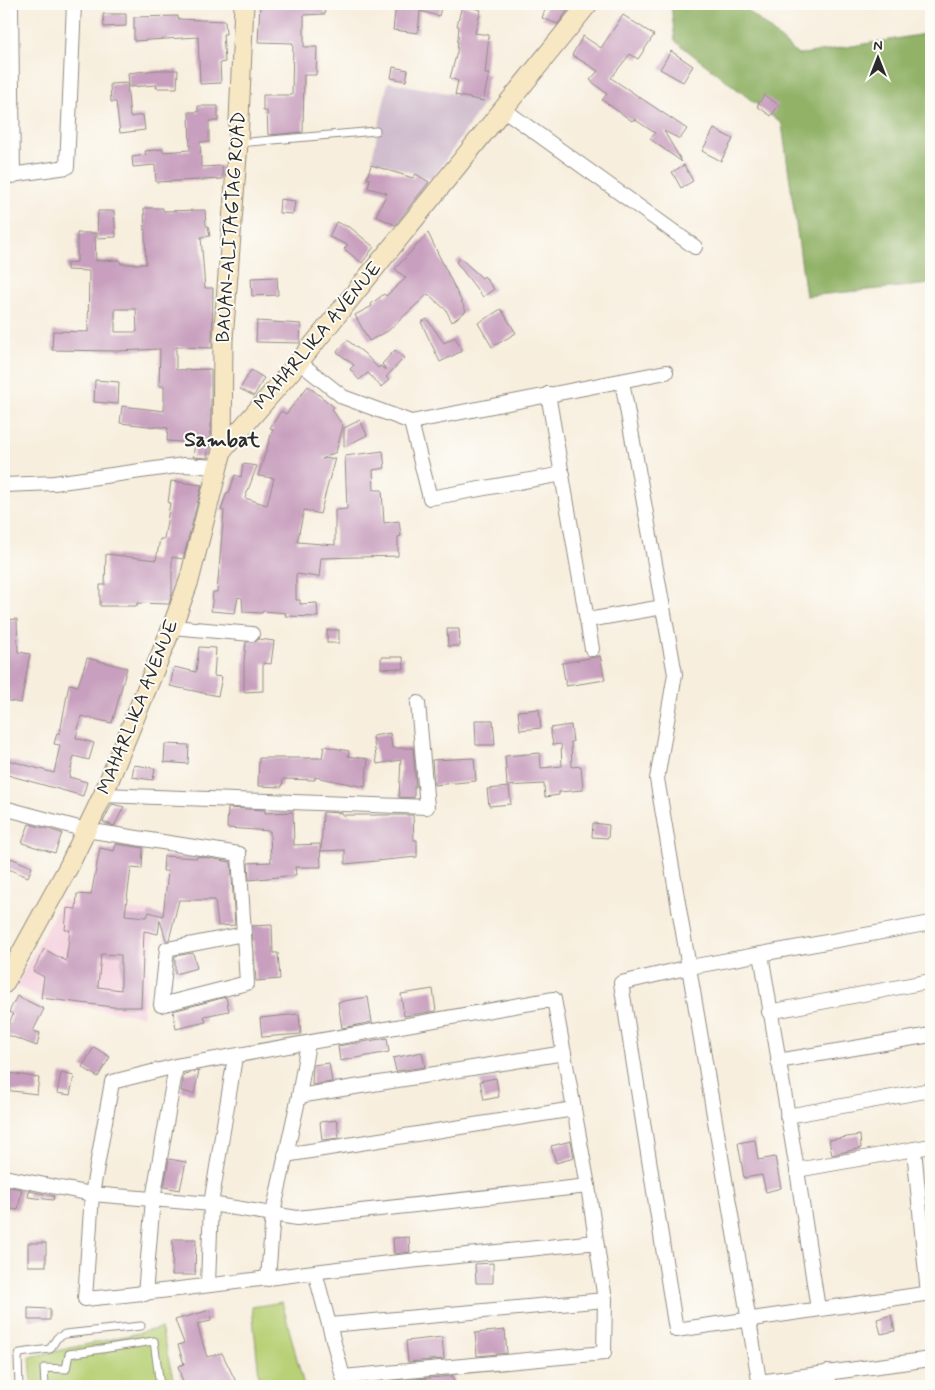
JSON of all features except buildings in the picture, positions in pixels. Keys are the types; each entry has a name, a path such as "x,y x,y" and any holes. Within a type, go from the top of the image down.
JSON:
{"main road":[{"name":"BAUAN-ALITAGTAG ROAD","path":"219,459 223,340 238,143 244,4"},
{"name":"MAHARLIKA AVENUE","path":"4,984 69,866 104,795 172,627 188,581 219,459 300,362 588,4"}],"street":[{"path":"11,4 8,176 67,167 74,4"},
{"path":"503,109 695,248"},
{"path":"300,362 343,398 411,422 666,372"},
{"path":"622,381 675,674 657,778 760,1384 829,1379 931,1359"},
{"path":"548,394 592,649"},
{"path":"411,422 430,498 563,474"},
{"path":"4,485 54,483 219,459"},
{"path":"588,620 663,607"},
{"path":"172,627 252,634"},
{"path":"104,795 427,807 418,703"},
{"path":"4,808 86,830 239,854 244,934 247,983 161,1005 167,949 244,934"},
{"path":"914,1149 930,1294 749,1318 676,1330 621,983 690,967 931,923"},
{"path":"760,954 768,1012 797,1170 818,1309"},
{"path":"768,1012 931,981"},
{"path":"315,1272 343,1377 604,1353 605,1300 588,1186 554,999 235,1058 176,1066 112,1082 92,1194 85,1299 145,1294 208,1284 268,1279 315,1272 596,1242"},
{"path":"778,1061 931,1035"},
{"path":"268,1279 273,1213 299,1096 308,1043"},
{"path":"299,1096 564,1053"},
{"path":"208,1284 211,1204 235,1058"},
{"path":"145,1294 153,1200 176,1066"},
{"path":"787,1116 931,1090"},
{"path":"285,1155 574,1109"},
{"path":"797,1170 931,1146"},
{"path":"4,1177 92,1194 211,1204 297,1218 588,1186"},
{"path":"330,1325 605,1300"}],"lane":[{"path":"238,143 376,131"},
{"path":"19,1386 18,1358 20,1353 50,1350 57,1338 65,1334 141,1326"},
{"path":"45,1386 44,1368 66,1369 69,1354 154,1342 160,1386"}],"shaded area":[{"path":"388,82 486,100 432,180 372,159"},
{"path":"62,900 158,913 142,1016 46,1001 16,986"}],"green space":[{"path":"671,4 741,4 798,55 931,33 931,284 806,296 782,124 675,41"},
{"path":"282,1302 304,1386 260,1386 252,1307"},
{"path":"161,1328 175,1386 32,1386 30,1357"}],"district":[{"name":"Sambat","path":"222,440"}]}
